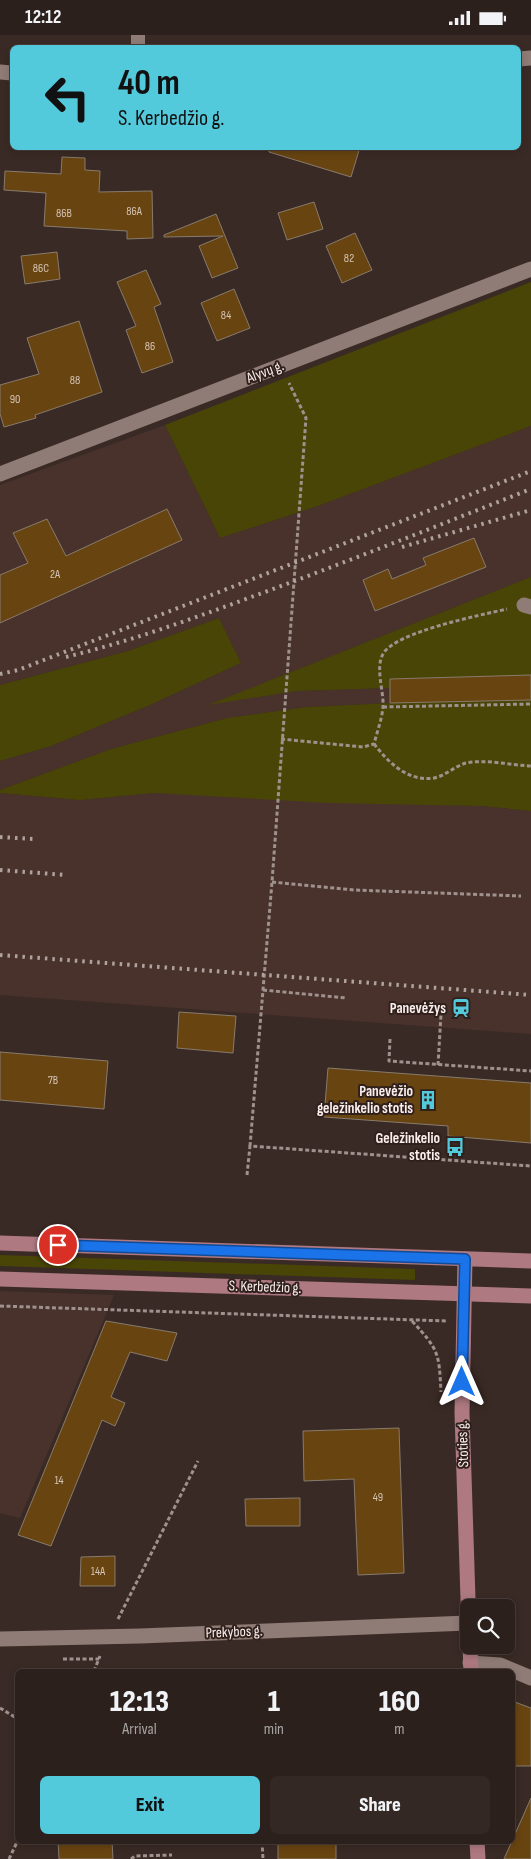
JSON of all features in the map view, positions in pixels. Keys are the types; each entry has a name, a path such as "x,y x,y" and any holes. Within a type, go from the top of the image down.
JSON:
{"main road":[{"path":"0,1243 531,1261"},
{"name":"Stoties g.","path":"465,1259 462,1322 462,1413 467,1599"},
{"name":"S. Kerbedžio g.","path":"0,1279 531,1296"},
{"path":"470,1654 471,1667"},
{"path":"477,1844 478,1859"}],"street":[{"name":"Alyvų g.","path":"0,474 531,269"},
{"name":"Prekybos g.","path":"0,1639 109,1637 460,1623"},
{"path":"471,1667 500,1665 510,1669"},
{"path":"515,1671 531,1678"}],"path":[{"path":"247,1175 258,1062 306,418 281,365"},
{"path":"374,744 383,707 380,665 383,654 395,641 441,625 527,606"},
{"path":"383,707 531,703"},
{"path":"281,739 363,747 374,744"},
{"path":"374,744 386,760 404,773 418,777 435,778 465,763 483,762 531,766"},
{"path":"272,882 354,890 521,896"},
{"path":"263,989 346,998"},
{"path":"438,1065 441,1014"},
{"path":"390,1039 388,1061 531,1071"},
{"path":"250,1146 531,1166"},
{"path":"0,1306 462,1322"},
{"path":"95,1669 109,1637 198,1461"},
{"path":"0,1708 15,1717"},
{"path":"9,1859 16,1844"},
{"path":"262,1844 263,1859"},
{"path":"131,1859 135,1856 172,1855"}],"shaded area":[{"path":"531,282 531,426 318,506 220,538 165,425"},
{"path":"165,425 220,538 318,506 531,426 531,577 211,704 296,691 390,688 390,703 307,707 227,718 111,749 0,790 0,761 51,746 150,705 241,663 219,618 128,651 0,685 0,485"},
{"path":"531,577 531,811 482,806 328,803 155,793 80,800 0,793 0,790 111,749 227,718 307,707 390,703 390,688 296,691 208,705"},
{"path":"219,618 241,663 150,705 51,746 0,761 0,685 128,651"},
{"path":"0,793 80,800 155,793 482,806 531,811 531,1034 0,995"},
{"path":"0,1255 415,1269 415,1280 0,1266"},
{"path":"0,1291 114,1295 20,1518 0,1513"}],"building":[{"path":"269,150 359,150 351,177 269,152"},
{"path":"62,157 85,158 85,170 100,171 99,192 152,191 153,238 127,239 127,231 44,226 46,193 4,190 5,171 61,174"},
{"path":"314,202 323,229 287,240 278,213"},
{"path":"216,214 238,268 212,278 199,246 223,236 164,237 164,235"},
{"path":"355,233 372,270 342,283 326,246"},
{"path":"57,252 60,279 25,284 21,256"},
{"path":"146,270 161,304 154,307 173,362 142,373 126,330 136,326 117,282"},
{"path":"234,289 250,328 217,341 201,303"},
{"path":"79,321 102,392 35,415 36,418 4,427 0,414 0,385 39,374 27,338"},
{"path":"167,509 182,540 0,623 0,575 28,563 13,533 47,519 66,556"},
{"path":"474,538 486,567 375,611 363,580 388,569 392,579 426,565 423,558"},
{"path":"531,675 531,700 390,703 390,679"},
{"path":"179,1012 236,1016 233,1053 177,1048"},
{"path":"0,1052 108,1061 104,1109 0,1100"},
{"name":"Panevėžio geležinkelio stotis","path":"328,1068 531,1083 531,1143 448,1136 448,1126 324,1117"},
{"path":"106,1321 177,1333 167,1361 130,1352 111,1397 125,1403 115,1426 102,1420 51,1546 18,1535"},
{"path":"399,1428 404,1573 358,1575 354,1479 304,1481 303,1431"},
{"path":"300,1498 300,1526 246,1526 245,1499"},
{"path":"115,1556 115,1586 80,1586 81,1557"},
{"path":"515,1702 531,1708 531,1766 515,1766"},
{"path":"531,1798 531,1859 504,1859 511,1844 515,1844 515,1834"},
{"path":"58,1844 112,1844 113,1859 59,1859"},
{"path":"278,1844 336,1844 336,1859 278,1859"}],"railway":[{"path":"0,674 18,670 531,471"},
{"path":"66,657 138,637 208,613 531,489"},
{"path":"402,547 531,510"},
{"path":"0,837 34,839"},
{"path":"0,870 66,875"},
{"path":"0,955 531,995"}],"place":[{"name":"Panevėžys","path":"461,1008"},
{"name":"Panevėžio geležinkelio stotis","path":"428,1100"},
{"name":"Geležinkelio stotis","path":"455,1147"}],"route":[{"path":"58,1245 465,1259 462,1382"}]}
